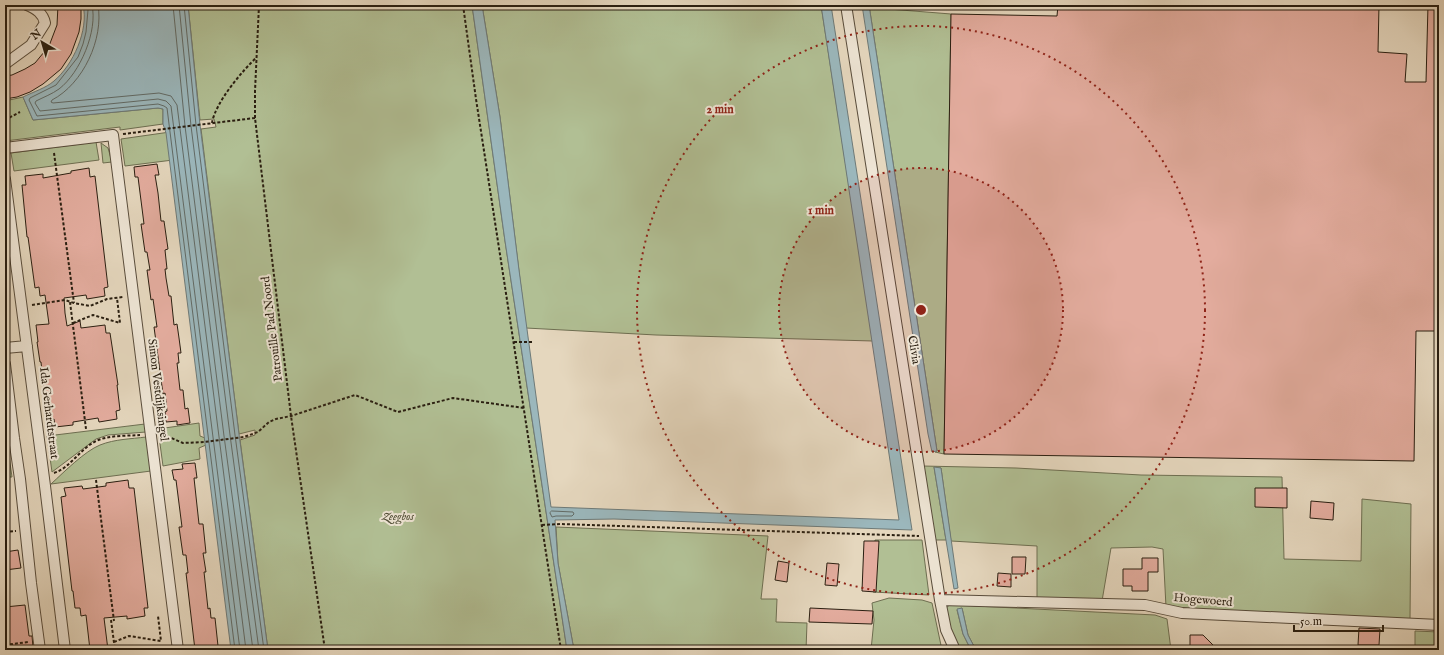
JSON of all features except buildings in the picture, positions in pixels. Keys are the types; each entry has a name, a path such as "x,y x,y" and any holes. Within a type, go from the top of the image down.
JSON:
{"street":[{"name":"Clivia","path":"846,5 940,600 946,630 955,650"},
{"path":"5,64 31,45 45,23 44,17 33,6"},
{"path":"5,148 112,135"},
{"name":"Simon Vestdijksingel","path":"112,135 178,650"},
{"name":"Ida Gerhardtstraat","path":"5,179 65,650"},
{"path":"5,348 27,346"},
{"path":"5,364 39,645"},
{"name":"Hogewoerd","path":"940,600 1145,605 1182,613 1439,625"}],"path":[{"name":"Patrouille Pad Noord","path":"259,5 255,118 291,416 325,650"},
{"path":"464,5 476,99 561,650"},
{"path":"212,123 219,106 233,84 244,69 257,57"},
{"path":"5,120 20,112"},
{"path":"112,135 255,118"},
{"path":"53,142 74,303"},
{"path":"21,307 65,300 90,306 107,299 133,296"},
{"path":"73,322 93,315 120,323 117,298"},
{"path":"70,302 86,429"},
{"path":"514,342 534,342"},
{"path":"44,476 56,472 96,441 111,437 151,434 169,437 183,443 204,442 244,436 258,432 269,422 355,395 398,412 453,398 524,408"},
{"path":"96,480 115,650"},
{"path":"542,525 560,524 930,536"},
{"path":"114,642 129,636 161,642 158,616"},
{"path":"5,645 39,645"}],"green space":[{"name":"Zeegbos","path":"188,5 472,5 505,241 567,650 268,650 240,440 255,435 255,430 239,434 201,129 216,127 214,119 200,120"},
{"path":"482,5 821,5 873,341 656,335 526,328 500,117"},
{"path":"869,5 873,5 876,8 951,14 944,454 935,452 937,451"},
{"path":"23,97 33,120 158,108 163,109 163,124 120,130 120,127 5,141 5,101"},
{"path":"170,132 173,160 125,166 121,139"},
{"path":"96,142 99,160 14,171 11,153"},
{"path":"101,143 108,148 112,162 103,163"},
{"path":"1437,366 1439,366 1439,493 1437,493"},
{"path":"199,423 200,436 205,438 206,445 199,448 200,459 163,466 158,429"},
{"path":"145,424 146,432 108,435 96,439 52,472 47,436"},
{"path":"146,437 151,471 51,484 75,462 100,445"},
{"path":"5,442 7,442 12,477 5,477"},
{"path":"922,466 1016,468 1141,475 1282,477 1284,559 1361,561 1362,499 1411,504 1410,619 1282,614 1166,607 1163,549 1152,547 1111,548 1102,601 1037,600 1037,546 951,541 941,468 934,467 946,540 932,540"},
{"path":"556,527 768,536 761,599 777,599 776,622 807,623 806,650 574,650 558,563"},
{"path":"875,540 922,540 929,595 873,592"},
{"path":"889,598 922,600 932,603 942,650 871,650 874,620 872,603"},
{"path":"952,603 975,606 1155,615 1167,619 1171,650 976,650 968,635 962,608 957,610 963,634 971,650 958,650 952,637 946,608"},
{"path":"1415,631 1439,632 1439,650 1415,650"}],"water":[{"path":"83,5 188,5 200,125 268,650 231,650 166,133 163,124 163,109 158,108 33,120 23,97 54,81 73,57 84,25"},
{"path":"472,5 482,5 500,117 551,507 899,520 821,5 831,5 912,530 614,519 555,520 558,563 574,650 567,650 505,241"},
{"path":"862,5 869,5 937,451 932,452 928,434"},
{"path":"934,467 941,468 958,588 954,589"},
{"path":"962,608 968,635 976,650 971,650 963,634 957,609"}]}
